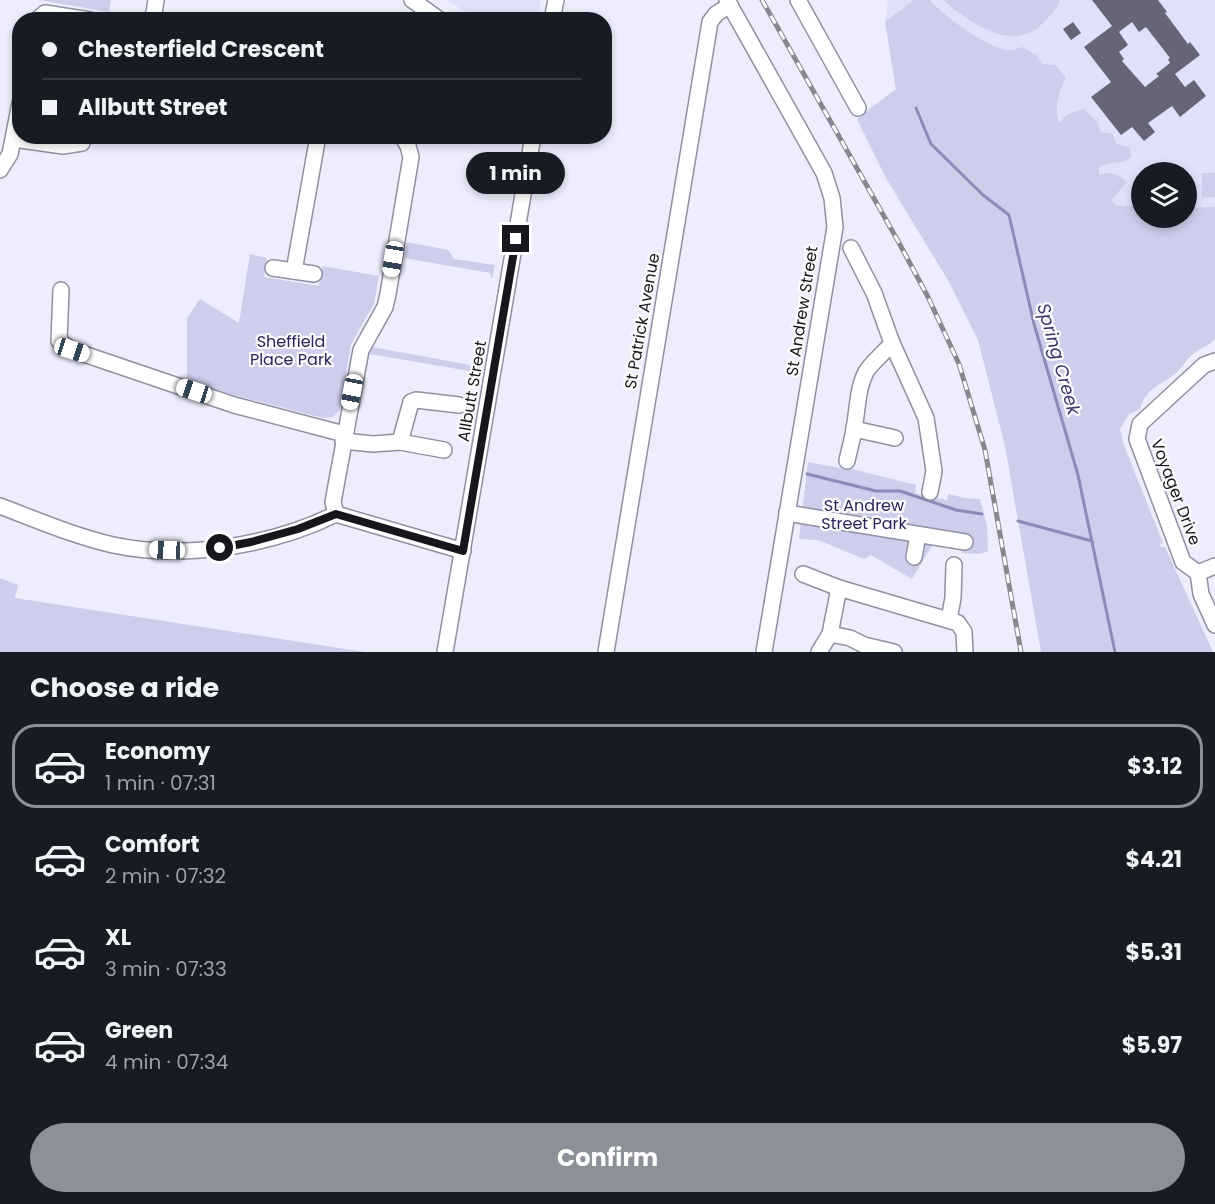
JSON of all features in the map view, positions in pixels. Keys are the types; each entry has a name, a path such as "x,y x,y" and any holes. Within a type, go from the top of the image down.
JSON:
{"street":[{"path":"412,0 429,12"},
{"path":"798,0 858,108"},
{"name":"St Andrew Street","path":"728,3 824,173 832,198 835,227 765,652"},
{"name":"St Patrick Avenue","path":"606,652 710,22 728,3"},
{"path":"0,170 10,154 13,144"},
{"path":"49,144 63,146 76,144"},
{"path":"294,271 317,144"},
{"path":"336,514 333,502 361,350 385,307 388,294 411,157 407,144"},
{"name":"Allbutt Street","path":"445,652 532,144"},
{"path":"851,248 874,293 892,344 926,418 934,471 930,492"},
{"path":"273,268 314,274"},
{"path":"62,290 59,341 72,350 234,405 344,438 373,444 400,442 444,450"},
{"path":"847,461 858,397 867,369 892,344"},
{"name":"Voyager Drive","path":"1215,361 1204,365 1140,424 1137,432 1138,446 1184,562 1198,573 1200,594 1215,625"},
{"path":"400,442 411,402 416,400 459,405"},
{"path":"854,429 895,438"},
{"path":"0,507 113,545 151,550 184,551 220,548 251,542 318,523 336,514 463,551"},
{"path":"787,513 965,542"},
{"path":"914,557 918,535"},
{"path":"949,620 954,566"},
{"path":"1198,573 1215,566"},
{"path":"803,574 889,604 916,609 931,616 958,623 964,632 965,652"},
{"path":"819,652 830,634 839,588"},
{"path":"830,634 894,652"}],"shaded area":[{"path":"448,0 541,0 539,12 465,12"},
{"path":"888,0 1215,0 1215,210 1197,211 1197,162 1131,162 1131,214 1103,215 867,110 896,89 885,22"}],"green space":[{"path":"39,0 111,0 109,12"},
{"path":"914,0 930,0 955,22 990,44 1009,50 1023,47 1037,56 1042,64 1055,65 1066,77 1058,100 1059,123 1067,115 1083,109 1097,121 1101,132 1113,134 1116,144 1130,147 1131,158 1099,167 1099,175 1114,174 1127,182 1111,200 1117,206 1131,206 1131,228 1197,228 1197,208 1215,207 1215,339 1190,357 1176,373 1150,391 1140,409 1129,414 1120,429 1123,443 1163,543 1160,544 1161,547 1165,547 1213,652 1041,652 1005,446 978,340 949,282 886,178 857,119 896,89 885,22"},
{"path":"943,0 1060,0 1044,22 1032,31 1019,36 992,32 965,17"},
{"path":"1202,173 1215,173 1215,197 1202,198"},
{"path":"407,242 448,250 454,259 495,265 492,279 490,273 404,258"},
{"name":"Sheffield Place Park","path":"250,254 267,258 264,277 319,286 322,266 379,276 374,304 351,344 340,410 333,417 323,418 237,396 187,380 187,318 200,299 239,323"},
{"path":"372,347 476,366 475,372 370,354"},
{"name":"St Andrew Street Park","path":"808,462 852,469 916,485 915,493 947,500 948,494 980,499 987,526 988,551 979,554 962,553 963,546 935,541 912,579 871,555 864,559 818,540 799,539"},
{"path":"0,578 18,585 15,598 365,652 0,652"}],"building":[{"path":"1092,0 1158,0 1188,44 1190,42 1200,55 1175,74 1185,87 1194,80 1206,96 1180,117 1172,106 1148,123 1155,132 1144,141 1132,127 1121,135 1091,97 1111,82 1084,47 1112,26","holes":["1132,22 1139,32 1146,27 1170,58 1168,59 1170,63 1156,74 1159,76 1145,87 1122,61 1124,59 1119,52 1128,45 1119,32"]},
{"path":"1073,22 1081,33 1071,40 1063,29"}],"waterway":[{"name":"Spring Creek","path":"916,108 931,144 983,195 1009,215 1034,324 1078,475 1115,652"},
{"path":"807,474 876,491 900,491 956,510 982,514"},
{"path":"1018,521 1092,541"}],"railway":[{"path":"762,0 898,241 928,297 959,364 985,450 1021,652"}],"route":[{"path":"220,548 298,529 336,514 346,519 380,526 463,551 516,239"}]}
